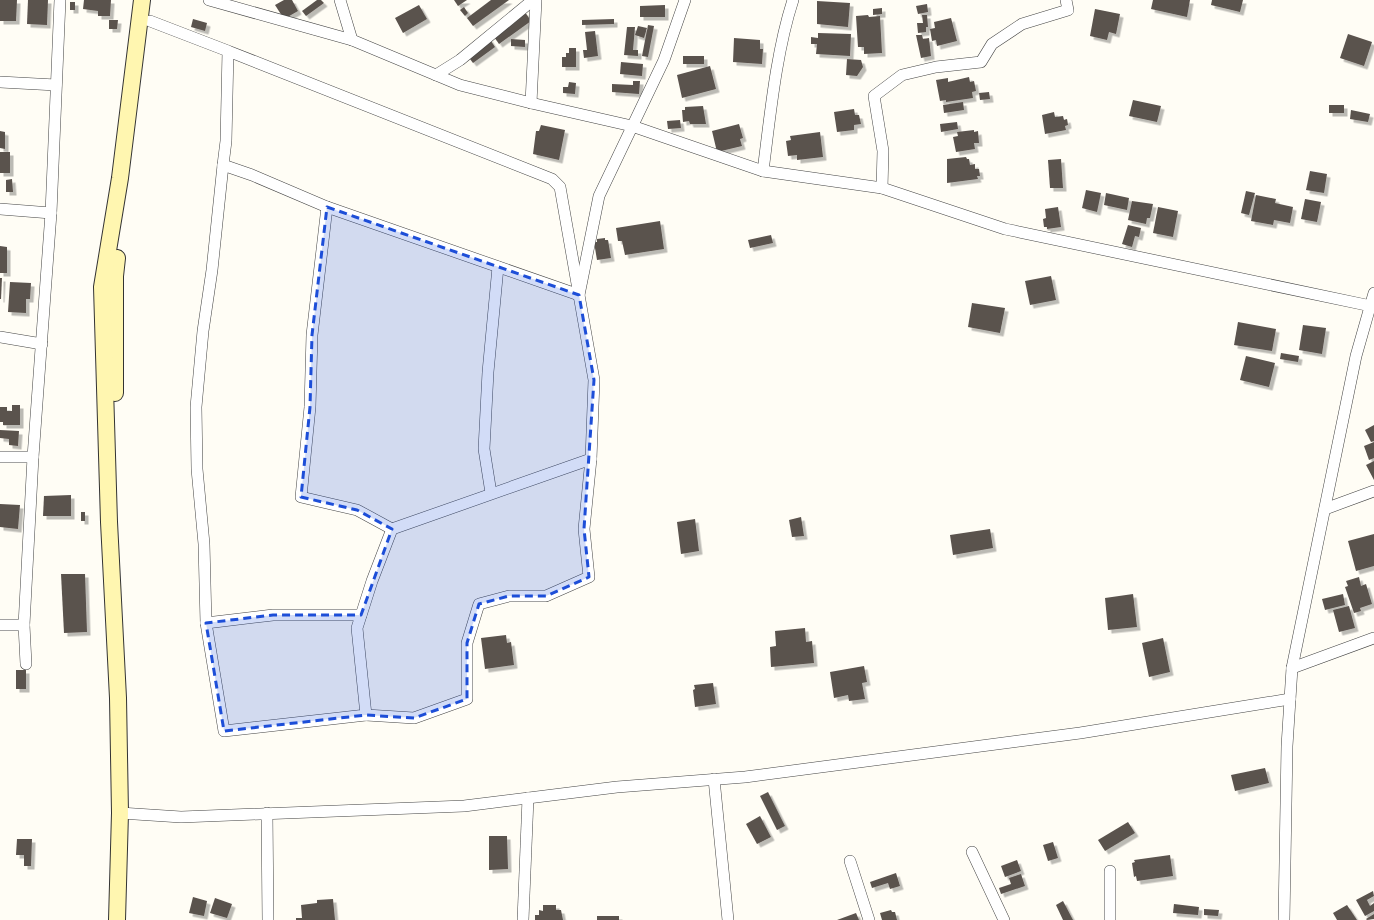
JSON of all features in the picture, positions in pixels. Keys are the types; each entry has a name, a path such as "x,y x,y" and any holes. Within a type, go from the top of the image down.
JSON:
{"main road":[{"path":"117,920 124,813 110,545 102,287 120,178 142,0"},
{"path":"125,920 115,393 115,276 152,0"}],"street":[{"path":"26,664 24,625 51,213 60,0"},
{"path":"209,0 352,40 460,85 632,126 763,171 882,188 1005,229 1371,306"},
{"path":"340,0 352,40"},
{"path":"436,75 460,60 535,0"},
{"path":"531,103 535,0"},
{"path":"579,295 599,196 664,60 685,0"},
{"path":"763,171 773,99 788,16 793,0"},
{"path":"882,188 884,151 874,96 902,75 936,67 981,62 992,44 1022,24 1068,10 1066,0"},
{"path":"150,21 228,51 552,179 560,187 594,380 591,459 584,529 589,577 546,596 509,596 479,604 467,643 467,699 414,718 366,715 224,731 206,623 204,544 197,469 196,406 203,331 212,270 226,141 228,51"},
{"path":"0,82 56,85"},
{"path":"223,165 252,175 327,207 579,295"},
{"path":"327,207 312,336 310,407 301,497 357,510 392,529 591,459"},
{"path":"0,209 51,213"},
{"path":"492,493 484,449 488,372 498,267"},
{"path":"1284,920 1288,746 1292,668 1356,356 1374,293"},
{"path":"0,337 42,344"},
{"path":"0,457 34,457"},
{"path":"1325,509 1374,491"},
{"path":"366,715 357,628 372,581 392,529"},
{"path":"206,623 273,614 361,615"},
{"path":"0,625 24,625"},
{"path":"1292,668 1374,638"},
{"path":"124,813 181,817 464,806 617,787 745,777 1080,733 1290,699"},
{"path":"714,779 728,920"},
{"path":"523,920 528,798"},
{"path":"267,813 268,920"},
{"path":"972,852 1004,920"},
{"path":"850,861 869,920"},
{"path":"1110,871 1110,920"}],"highlighted area":[{"path":"327,207 579,295 594,380 584,529 589,577 546,596 509,596 479,604 467,643 467,699 414,718 366,715 224,731 206,623 273,615 361,615 392,529 357,510 301,497 310,407 312,335"}],"building":[{"path":"0,0 17,0 16,21 0,21"},
{"path":"28,0 48,0 47,25 27,24"},
{"path":"84,0 111,0 110,16 98,16 98,11 83,9"},
{"path":"284,0 292,0 298,11 284,19 275,5"},
{"path":"317,0 321,0 324,3 306,16 302,11"},
{"path":"454,0 467,0 458,6"},
{"path":"491,0 509,0 473,26 467,18"},
{"path":"1153,0 1190,0 1187,17 1151,9"},
{"path":"1212,0 1243,0 1240,12 1211,5"},
{"path":"817,1 850,3 848,27 817,24"},
{"path":"70,2 75,2 75,10 70,10"},
{"path":"927,4 928,12 918,14 916,6"},
{"path":"419,5 427,19 403,33 395,18"},
{"path":"665,5 665,17 640,17 640,6"},
{"path":"464,7 468,13 465,16 460,10"},
{"path":"882,8 882,14 873,15 873,9"},
{"path":"1095,9 1120,14 1116,34 1109,32 1107,40 1090,36"},
{"path":"525,12 531,21 499,44 492,34"},
{"path":"868,15 869,17 880,16 882,53 864,54 864,47 858,47 856,16"},
{"path":"922,15 927,15 928,27 926,27 926,32 918,33 917,23 923,23"},
{"path":"951,18 957,41 937,46 936,40 932,41 930,29 935,28 934,22"},
{"path":"193,19 207,23 205,31 191,27"},
{"path":"614,19 614,24 582,25 582,20"},
{"path":"109,20 118,20 117,29 109,29"},
{"path":"648,25 654,26 648,57 642,56"},
{"path":"638,26 647,28 644,38 635,35"},
{"path":"627,27 635,27 633,50 638,50 638,56 624,55"},
{"path":"595,31 598,56 584,58 583,50 587,50 585,32"},
{"path":"818,33 851,34 850,56 816,54 817,44 811,44 811,37 818,38"},
{"path":"1348,34 1372,42 1364,66 1340,58"},
{"path":"916,35 922,35 923,39 929,38 931,56 921,58"},
{"path":"489,38 495,47 473,63 467,55"},
{"path":"734,38 760,40 760,49 763,49 762,64 733,62"},
{"path":"511,39 525,40 525,47 511,46"},
{"path":"569,48 576,48 576,67 562,67 562,57 566,57 566,53 569,53"},
{"path":"683,56 704,56 704,64 683,64"},
{"path":"847,59 861,60 863,67 857,76 846,75"},
{"path":"621,62 643,64 642,76 620,74"},
{"path":"710,66 716,89 682,98 677,75"},
{"path":"969,77 970,82 974,81 976,91 972,92 973,98 946,102 946,100 940,101 936,80 948,78 948,82"},
{"path":"633,81 640,81 639,94 612,92 612,84 633,85"},
{"path":"569,82 576,83 575,94 563,93 563,87 568,87"},
{"path":"989,92 990,99 980,100 979,93"},
{"path":"1133,100 1161,106 1157,122 1129,116"},
{"path":"963,102 964,110 944,113 943,105"},
{"path":"1329,105 1344,105 1344,113 1329,113"},
{"path":"703,106 706,124 690,124 689,121 683,122 682,110 685,110 685,107"},
{"path":"854,109 855,115 859,115 861,124 854,125 854,130 837,132 834,112"},
{"path":"1351,110 1370,114 1368,122 1350,119"},
{"path":"1054,112 1055,117 1063,116 1064,120 1067,119 1068,125 1065,126 1066,130 1045,134 1042,115"},
{"path":"680,120 681,128 668,129 667,121"},
{"path":"957,122 958,129 941,132 940,124"},
{"path":"739,124 743,138 740,139 742,146 717,152 712,131"},
{"path":"541,125 565,130 559,160 533,154 536,131 539,131"},
{"path":"974,130 974,132 978,131 979,143 974,143 975,149 956,152 953,137 958,136 957,132"},
{"path":"0,131 5,132 5,149 0,148"},
{"path":"820,132 823,157 797,160 797,155 788,156 786,141 791,140 790,136"},
{"path":"0,152 10,152 10,173 0,173"},
{"path":"966,157 969,159 970,165 975,164 975,169 979,169 980,176 977,176 978,179 947,183 947,159"},
{"path":"1061,159 1063,188 1050,188 1048,160"},
{"path":"1310,171 1327,174 1324,193 1306,190"},
{"path":"12,179 13,192 6,192 6,180"},
{"path":"1086,190 1101,193 1097,212 1082,208"},
{"path":"1246,191 1255,193 1249,215 1241,213"},
{"path":"1106,193 1129,198 1127,210 1104,205"},
{"path":"1256,195 1276,199 1275,203 1293,207 1290,223 1274,220 1273,225 1251,221"},
{"path":"1305,199 1321,202 1317,222 1301,219"},
{"path":"1132,201 1153,204 1150,218 1147,218 1146,224 1128,220"},
{"path":"1058,207 1061,227 1047,229 1047,227 1044,227 1043,219 1046,218 1045,209"},
{"path":"1158,207 1178,211 1173,237 1153,233"},
{"path":"660,221 664,249 625,255 622,241 618,241 616,228"},
{"path":"1128,225 1141,228 1139,237 1135,236 1132,247 1122,244"},
{"path":"771,235 773,243 750,248 748,240"},
{"path":"605,238 605,240 608,240 611,258 597,260 594,242 597,242 597,239"},
{"path":"0,246 7,247 7,273 0,273"},
{"path":"1051,276 1056,300 1030,305 1025,281"},
{"path":"0,278 2,278 1,299 0,299"},
{"path":"10,282 31,283 30,299 26,299 26,313 8,312"},
{"path":"972,303 1005,308 1000,333 968,327"},
{"path":"1238,322 1276,329 1272,351 1234,345"},
{"path":"1303,325 1326,328 1322,354 1299,350"},
{"path":"1281,353 1299,356 1298,362 1280,359"},
{"path":"1246,356 1275,363 1269,387 1240,380"},
{"path":"12,405 20,405 20,425 3,425 3,422 0,422 0,407 7,407 7,411 12,411"},
{"path":"1374,425 1374,441 1371,442 1365,430"},
{"path":"0,430 19,431 18,446 9,445 9,439 0,438"},
{"path":"1374,442 1374,458 1369,460 1364,446"},
{"path":"1374,461 1374,480 1366,465"},
{"path":"71,495 71,516 43,516 44,496"},
{"path":"0,504 20,505 18,529 0,527"},
{"path":"81,512 85,512 85,521 81,521"},
{"path":"801,517 804,536 792,537 789,520"},
{"path":"695,519 699,551 681,554 677,522"},
{"path":"990,529 993,548 953,555 950,535"},
{"path":"1374,534 1374,566 1356,571 1348,541"},
{"path":"61,574 85,574 87,632 64,633"},
{"path":"1359,577 1361,586 1366,584 1372,604 1360,608 1361,611 1354,613 1345,587 1348,586 1346,581"},
{"path":"1133,594 1137,627 1108,630 1105,598"},
{"path":"1343,594 1345,605 1325,610 1322,599"},
{"path":"1349,606 1355,628 1339,632 1333,610"},
{"path":"805,628 806,642 812,641 814,663 771,667 770,647 776,646 775,631"},
{"path":"506,635 507,643 511,642 514,665 485,669 481,638"},
{"path":"1163,638 1170,672 1149,677 1142,643"},
{"path":"864,666 867,682 862,683 865,699 849,701 848,695 834,698 830,672"},
{"path":"16,670 26,670 26,689 16,689"},
{"path":"713,683 716,704 695,707 693,690 695,689 694,685"},
{"path":"1265,768 1269,783 1235,791 1231,775"},
{"path":"768,792 785,826 777,830 760,796"},
{"path":"760,816 771,837 757,844 746,824"},
{"path":"1128,822 1135,833 1105,851 1098,840"},
{"path":"489,836 507,836 508,869 489,870"},
{"path":"17,839 32,839 31,866 24,866 24,855 16,855"},
{"path":"1053,842 1058,858 1048,861 1043,845"},
{"path":"1170,855 1173,876 1137,881 1136,876 1134,877 1132,863 1135,862 1134,860"},
{"path":"1017,860 1021,871 1005,877 1001,866"},
{"path":"896,873 900,886 890,889 888,883 872,888 870,882"},
{"path":"1021,874 1025,886 1001,894 999,888 1011,884 1009,878"},
{"path":"1373,891 1374,896 1367,900 1370,906 1374,903 1374,911 1365,916 1356,900"},
{"path":"193,897 207,901 204,916 189,913"},
{"path":"215,898 232,904 227,918 210,913"},
{"path":"333,899 335,920 296,920 296,918 302,918 301,905 317,903 317,900"},
{"path":"1063,901 1073,920 1063,920 1056,905"},
{"path":"1174,904 1199,907 1198,915 1173,913"},
{"path":"543,905 556,905 556,910 561,910 563,920 535,920 535,915 539,915 539,910 543,911"},
{"path":"1347,905 1357,920 1337,920 1333,913"},
{"path":"1204,909 1219,910 1218,916 1204,915"},
{"path":"891,910 892,912 895,912 897,920 882,920 880,913"},
{"path":"856,913 859,920 837,920"},
{"path":"1374,914 1374,919 1366,919"},
{"path":"597,916 619,916 619,920 597,920"}]}
